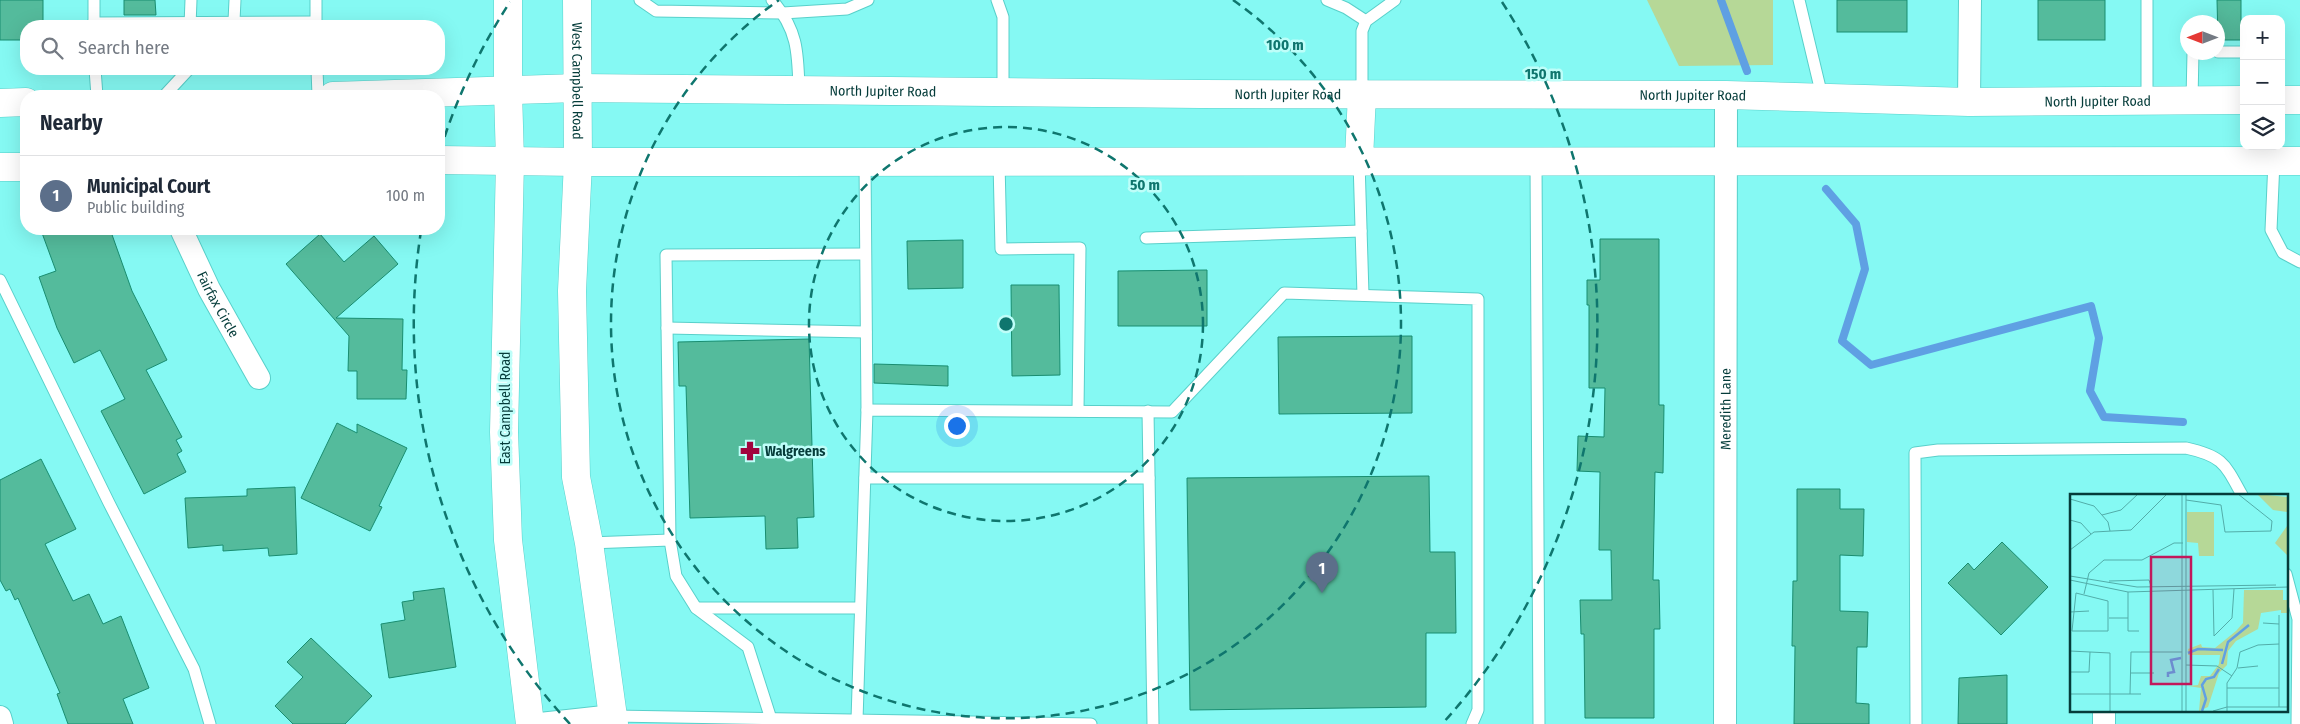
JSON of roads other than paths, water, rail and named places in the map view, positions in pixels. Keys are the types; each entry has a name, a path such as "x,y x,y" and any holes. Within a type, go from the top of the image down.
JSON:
{"main road":[{"path":"508,0 508,91"},
{"name":"West Campbell Road","path":"577,0 578,162"},
{"name":"North Jupiter Road","path":"445,93 577,88 1362,94 1726,94 1969,102 2240,100"},
{"name":"East Campbell Road","path":"508,91 510,161 504,432 508,540 530,724"},
{"path":"1359,160 1362,94"},
{"path":"2285,100 2300,100"},
{"path":"0,103 20,102"},
{"path":"445,160 578,162 1724,160 2283,156"},
{"path":"578,162 572,291 576,477 589,543 614,720"},
{"path":"0,167 20,167"}],"street":[{"path":"1969,102 1970,0"},
{"name":"Meredith Lane","path":"1725,724 1724,160 1726,94"},
{"name":"Fairfax Circle","path":"184,235 209,289 259,378"},
{"path":"0,717 2,724"},
{"path":"540,724 614,720"}],"lane":[{"path":"93,20 94,0"},
{"path":"190,20 191,0"},
{"path":"234,20 235,0"},
{"path":"316,0 316,20"},
{"path":"640,0 656,12 783,13 847,8 868,0"},
{"path":"772,0 783,13 798,46 799,90"},
{"path":"997,0 1003,17 1003,92"},
{"path":"1327,0 1346,8 1366,21"},
{"path":"1362,94 1362,31 1366,21 1394,0"},
{"path":"1799,0 1822,96"},
{"path":"2147,0 2147,101"},
{"path":"2225,52 2240,52"},
{"path":"2192,100 2193,60"},
{"path":"95,75 97,90"},
{"path":"170,90 183,75"},
{"path":"317,75 318,90"},
{"path":"2283,156 2271,230 2283,253 2300,262"},
{"path":"999,160 1001,249 1080,248 1078,411"},
{"path":"1359,160 1362,295"},
{"path":"1536,160 1539,724"},
{"path":"857,720 867,410 865,161"},
{"path":"1146,238 1361,231"},
{"path":"771,719 748,648 696,608 676,576 670,540 666,256 866,254"},
{"path":"0,280 109,503 194,668 210,724"},
{"path":"867,410 1172,412 1284,294 1478,299 1478,710 1472,724"},
{"path":"667,328 866,332"},
{"path":"1148,411 1153,724"},
{"path":"1916,724 1915,453 1938,450 2186,448 2206,452 2225,464 2241,494"},
{"path":"865,478 1149,478"},
{"path":"589,543 670,540"},
{"path":"2288,582 2298,619 2299,677 2297,724"},
{"path":"696,608 860,608"},
{"path":"614,720 771,719 1091,724"}],"waterway":[{"path":"1721,0 1747,71"},
{"path":"1826,189 1856,224 1865,269 1842,341 1871,365 2091,306 2099,338 2090,391 2104,417 2183,422"}],"place":[{"name":"Walgreens","path":"750,451"},
{"name":"Municipal Court","path":"1322,593"}]}
